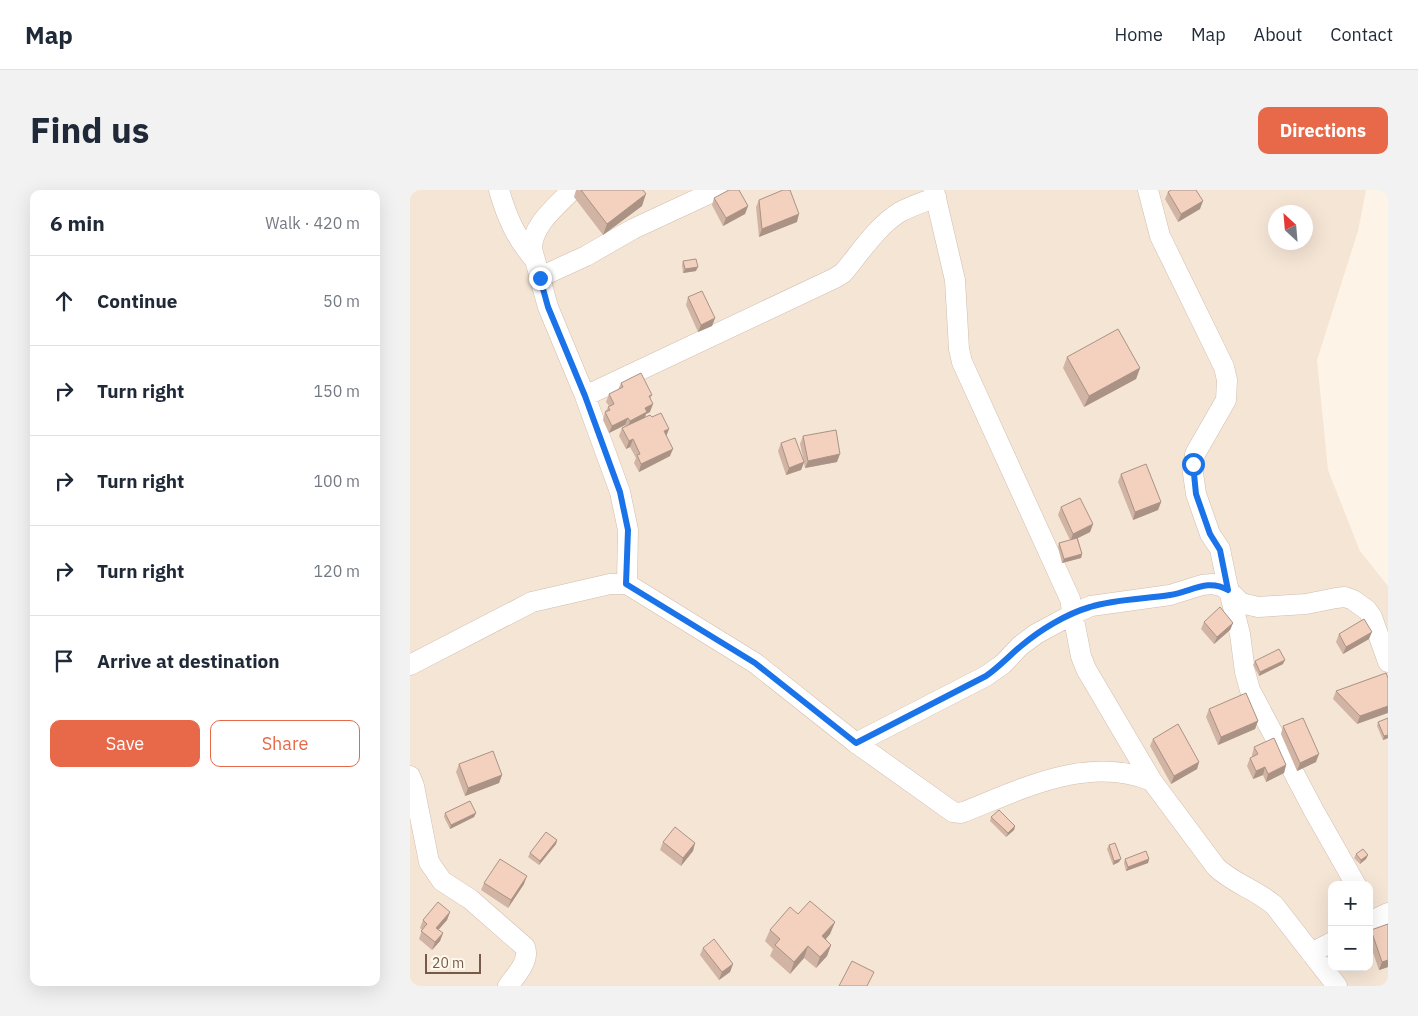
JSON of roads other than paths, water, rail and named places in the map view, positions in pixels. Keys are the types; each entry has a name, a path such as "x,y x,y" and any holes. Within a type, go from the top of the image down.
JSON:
{"street":[{"path":"499,190 514,232 538,269"},
{"path":"572,190 536,229 532,240 532,249 548,307 585,396 620,492 628,530 626,584"},
{"path":"538,269 586,256 633,229 717,190"},
{"path":"1148,190 1160,236 1224,367 1227,380 1226,400 1195,454 1193,464 1196,494 1210,534 1220,550 1240,634 1245,672 1250,690 1314,811 1354,881"},
{"path":"585,396 835,278 843,273 881,228 900,212 935,193 955,280 959,349 962,362 1070,599 1081,656 1086,669 1152,781 1216,867 1228,878 1264,896 1274,905 1338,986"},
{"path":"410,665 532,602 610,584 626,584 755,663 856,743 942,807 953,812 961,813 1041,782 1089,772 1113,771 1137,775 1152,781"},
{"path":"856,743 986,676 1003,664 1020,646 1036,634 1073,614 1091,606 1170,595 1202,585 1221,586 1241,603 1258,607 1306,604 1336,598 1353,600 1367,610 1372,617 1388,662"},
{"path":"410,776 414,786 429,862 433,870 442,881 470,899 525,947 527,953 524,964 508,986"},
{"path":"1311,953 1328,944"}]}
